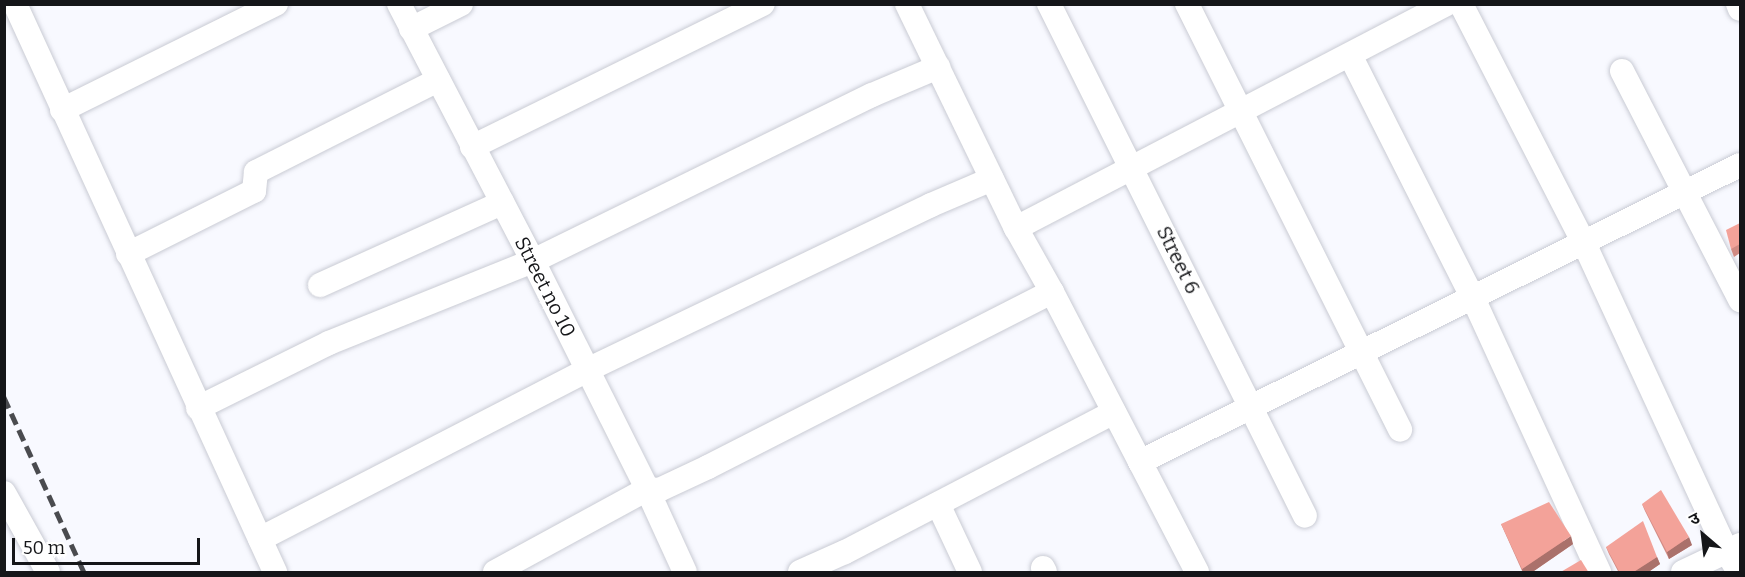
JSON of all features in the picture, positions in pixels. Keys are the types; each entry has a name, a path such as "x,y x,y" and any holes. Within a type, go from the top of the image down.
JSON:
{"street":[{"path":"15,4 275,573"},
{"path":"62,110 276,4"},
{"name":"Street no 10","path":"399,4 533,261 647,489 684,573"},
{"path":"411,29 460,4"},
{"path":"472,147 763,4"},
{"path":"907,4 1016,228 1052,292 1197,573"},
{"name":"Street 6","path":"1049,4 1305,516"},
{"path":"1187,4 1400,430"},
{"path":"1016,228 1446,4"},
{"path":"1461,4 1584,243 1736,556 1683,573"},
{"path":"1738,4 1740,9"},
{"path":"1350,55 1473,297 1599,573"},
{"path":"198,408 328,343 533,261 872,95 938,67"},
{"path":"1622,71 1740,300"},
{"path":"128,254 254,190 256,172 438,80"},
{"path":"1140,462 1740,165"},
{"path":"260,539 587,370 920,210 992,178"},
{"path":"320,285 502,203"},
{"path":"495,573 647,489 659,490 708,467 1052,292"},
{"path":"801,573 1114,412"},
{"path":"4,493 48,573"},
{"path":"938,504 970,573"}],"building":[{"path":"1740,223 1740,244 1731,249 1726,230"},
{"path":"1661,490 1689,537 1667,552 1642,504"},
{"path":"1549,502 1571,536 1522,569 1501,524"},
{"path":"1643,521 1657,557 1632,573 1620,573 1606,547"},
{"path":"1581,560 1589,573 1559,573"}],"railway":[{"path":"4,397 84,572"}]}
